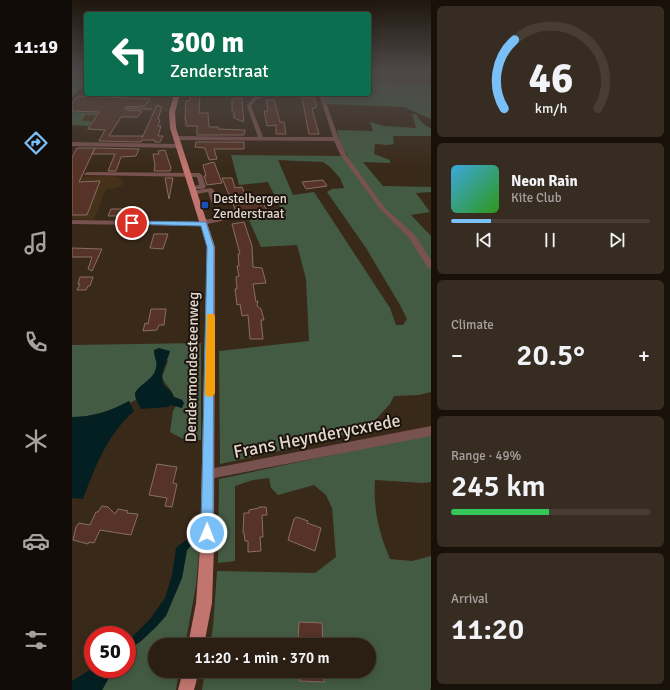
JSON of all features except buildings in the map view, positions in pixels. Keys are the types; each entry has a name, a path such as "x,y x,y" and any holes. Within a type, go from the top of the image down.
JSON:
{"main road":[{"name":"Dendermondesteenweg","path":"174,104 172,115 178,142 211,247 209,474 204,603 197,638"},
{"path":"186,690 189,678"}],"street":[{"path":"250,104 249,106 261,138"},
{"path":"324,104 336,139 344,156 369,192 412,237 431,266"},
{"path":"128,108 151,109"},
{"path":"72,144 178,142 261,138 336,139"},
{"path":"87,174 188,175"},
{"path":"72,222 203,223 220,220 211,190 193,190"},
{"name":"Frans Heynderycxrede","path":"209,474 431,431"}],"shaded area":[{"path":"72,104 170,104 168,112 125,111 114,130 86,130 91,122 81,121 85,115 95,115 97,113 72,112"},
{"path":"72,177 118,177 124,182 116,188 106,189 94,220 72,219"}],"green space":[{"path":"332,104 431,104 431,119 404,107"},
{"path":"72,112 98,113 96,115 85,115 82,121 91,121 89,126 72,125"},
{"path":"412,114 416,114 426,126 431,128 431,136 393,136 394,144 375,144 374,154 390,160 390,163 363,162 383,186 431,187 431,192 416,193 430,212 411,215 431,236 431,392 419,395 394,396 390,404 367,429 310,444 220,464 219,351 309,341 306,279 297,245 261,247 248,218 282,211 268,182 239,185 231,155 348,156 340,143 337,130 373,131 370,122 385,126 416,128","holes":["278,160 323,162 340,178 344,188 332,189 327,192 366,248 400,305 407,319 403,325 396,325 390,308 314,192 293,195"]},
{"path":"201,343 201,440 183,439 170,432 173,411 176,406 182,408 182,400 174,397 162,377 168,361 154,350 156,363 155,372 153,376 137,391 137,399 101,413 72,417 72,345"},
{"path":"431,434 431,482 423,483 375,480 376,511 383,540 390,559 412,561 431,556 430,690 202,690 204,678 376,678 376,638 211,638 217,571 315,573 336,557 332,508 326,495 314,485 278,495 271,488 269,478 253,480 235,486 235,561 218,563 219,479"},
{"path":"193,543 199,551 196,586 186,638 148,638 148,678 178,678 176,690 102,690 109,678 136,678 136,644 157,626 182,578 187,550"}],"water":[{"path":"159,348 170,351 163,372 162,381 174,397 182,400 184,403 182,408 171,405 168,407 141,409 136,400 136,392 151,378 155,371 156,363 154,350"},
{"path":"129,401 134,411 116,430 109,441 97,463 83,499 72,498 72,417 102,413"},
{"path":"194,536 193,543 187,550 182,578 166,616 136,644 136,633 150,619 165,598 172,575 176,548"},
{"path":"84,674 84,678 109,678 102,690 72,690 72,681"}],"slow traffic":[{"path":"210,317 210,393"}],"place":[{"name":"Destelbergen Zenderstraat","path":"205,205"}],"route":[{"path":"132,223 204,224 211,247 207,533"}]}
